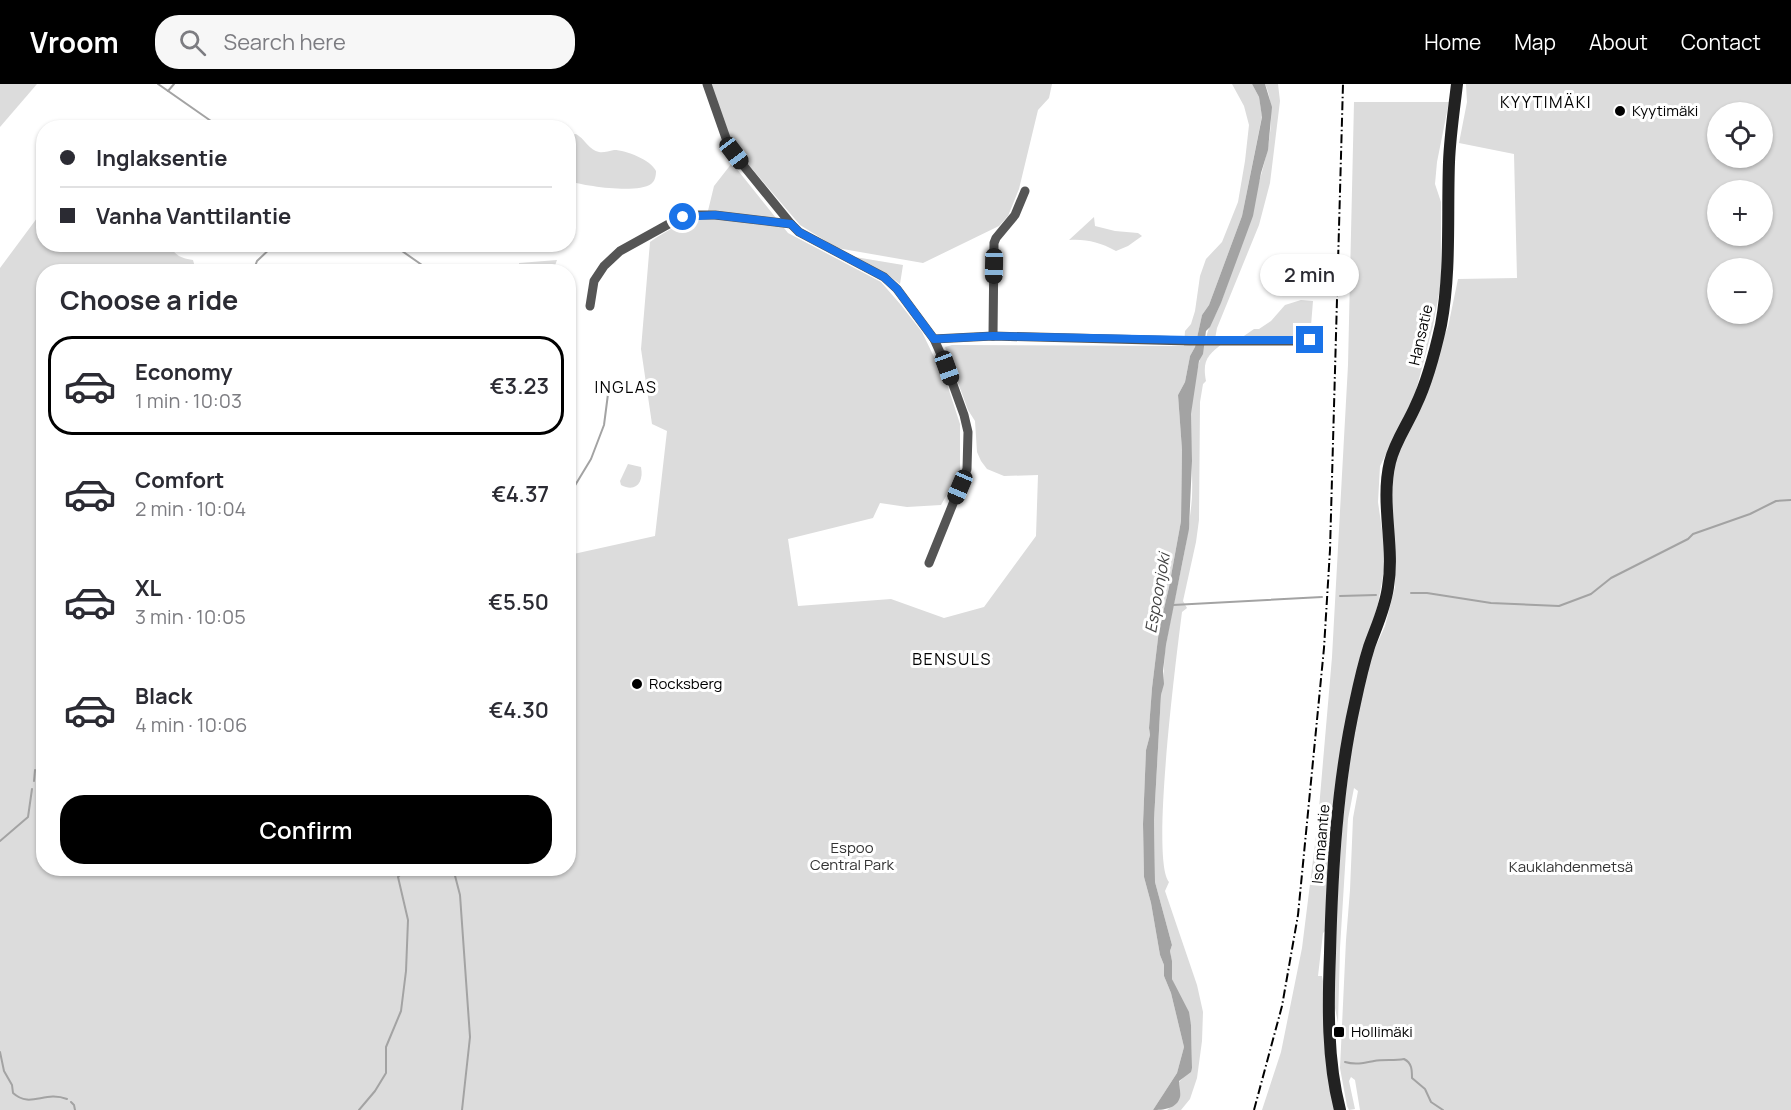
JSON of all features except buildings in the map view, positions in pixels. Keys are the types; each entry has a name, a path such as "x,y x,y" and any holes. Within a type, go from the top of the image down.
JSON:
{"main road":[{"name":"Hansatie","path":"1389,585 1390,553 1386,498 1388,471 1395,447 1418,401 1426,379 1445,298 1448,273 1449,159 1457,84"},
{"name":"Iso maantie","path":"1340,1110 1332,1070 1329,990 1333,885 1343,769 1360,678 1384,609 1389,585"}],"street":[{"path":"707,84 727,141 734,153 791,224 799,232 884,277 897,289 934,339 964,415 969,449 968,468 929,563"},
{"path":"993,336 994,243 1015,215 1025,191"},
{"path":"590,306 594,281 604,266 620,251 676,220 694,215 715,215 791,224"},
{"path":"934,339 993,336 1310,340"}],"green space":[{"path":"0,84 37,84 0,127"},
{"path":"710,84 1052,84 1049,98 1038,110 1019,189 1008,216 999,226 923,263 837,248 800,225 736,150"},
{"name":"Espoo Central Park","path":"1232,84 1252,84 1259,97 1262,116 1242,216 1209,305 1202,315 1185,382 1178,395 1182,450 1181,521 1159,630 1152,688 1150,735 1146,750 1143,824 1144,877 1164,965 1164,976 1171,993 1184,1047 1177,1073 1153,1110 0,1110 0,268 36,219 36,252 174,252 178,256 193,260 194,264 36,264 36,876 576,876 576,553 655,536 667,431 652,424 641,349 650,242 676,226 706,219 714,186 732,163 788,233 881,282 901,305 922,332 947,384 960,424 960,471 941,505 907,507 880,503 873,518 788,539 798,606 891,599 944,618 984,607 1036,536 1038,475 1004,476 987,469 981,461 977,452 975,421 968,410 945,347 952,345 1184,346 1185,331 1191,324 1195,311 1200,276 1206,259 1222,242 1238,202 1249,125 1244,106"},
{"path":"1265,84 1278,84 1280,101 1270,183 1259,225 1217,328 1215,339 1206,339 1227,285 1265,160 1271,119 1270,100"},
{"name":"Kauklahdenmetsä","path":"1466,84 1791,84 1791,1110 1360,1110 1355,1080 1351,1077 1349,1081 1355,1109 1349,1110 1347,1106 1340,1068 1353,818 1358,791 1354,788 1348,819 1338,1023 1335,1008 1334,941 1343,819 1354,727 1371,657 1385,626 1395,587 1389,485 1398,452 1448,327 1458,279 1517,278 1514,154 1459,143 1467,102"},
{"path":"1354,102 1449,102 1435,184 1441,202 1441,283 1433,326 1413,402 1380,466 1378,502 1385,551 1384,570 1378,604 1357,676 1326,930 1323,933 1318,976 1322,976 1326,998 1336,1110 1262,1110 1281,1052 1302,948 1318,820 1332,657 1348,365"},
{"path":"576,134 596,151 619,150 631,154 649,163 656,171 651,184 644,187 623,189 576,183"},
{"path":"1094,217 1095,226 1138,233 1142,236 1116,251 1093,242 1069,240"},
{"path":"855,257 903,265 900,284 887,274"},
{"path":"557,260 556,264 519,263"},
{"path":"1301,300 1313,301 1310,338 1241,338 1271,321 1285,305"},
{"path":"1223,343 1207,359 1206,381 1203,384 1200,402 1199,520 1183,601 1187,608 1182,612 1179,634 1163,797 1164,865 1169,882 1165,891 1197,985 1203,1012 1202,1041 1197,1078 1190,1099 1181,1110 1167,1110 1177,1101 1179,1082 1192,1068 1191,1025 1172,979 1170,951 1172,945 1155,882 1154,820 1161,695 1166,645 1190,516 1192,497 1191,406 1197,370 1204,344"},
{"path":"628,464 641,467 642,472 638,485 631,488 621,485 620,481"}],"shaded area":[{"path":"1252,84 1265,84 1272,107 1268,150 1253,216 1221,303 1206,331 1203,354 1199,361 1191,414 1192,461 1189,529 1166,645 1164,684 1161,695 1154,820 1155,882 1172,945 1170,951 1172,979 1189,1012 1192,1068 1191,1072 1179,1081 1180,1095 1176,1104 1165,1109 1153,1110 1177,1073 1184,1047 1171,993 1164,976 1164,965 1144,877 1143,824 1146,750 1150,735 1152,688 1159,630 1181,521 1182,450 1178,395 1185,382 1202,315 1209,305 1242,216 1262,117 1259,97"}],"waterway":[{"path":"158,84 210,120"},
{"path":"168,91 174,84"},
{"path":"256,264 267,252"},
{"path":"403,252 421,264"},
{"path":"576,484 591,459 604,425 608,394"},
{"path":"1411,593 1427,593 1491,603 1559,606 1591,594 1611,578 1688,539 1693,534 1750,514 1776,501 1791,500"},
{"path":"1340,596 1376,595"},
{"path":"1173,605 1322,597"},
{"path":"34,781 35,770"},
{"path":"0,841 28,817 32,789"},
{"path":"359,1110 386,1073 386,1047 401,1011 406,971 408,920 399,876"},
{"path":"455,876 460,895 470,1037 462,1110"},
{"path":"0,1052 4,1071 12,1085 13,1093 32,1100 51,1097 67,1099"},
{"path":"1345,1062 1404,1059 1410,1065 1412,1078 1425,1089 1431,1102 1443,1110"},
{"path":"71,1102 75,1110"}],"railway":[{"path":"1254,1110 1282,1006 1298,915 1324,648 1330,550 1343,84"}],"place":[{"name":"Kyytimäki","path":"1620,111"},
{"name":"Rocksberg","path":"637,684"},
{"name":"Hollimäki","path":"1339,1032"}],"district":[{"name":"KYYTIMÄKI","path":"1546,102"},
{"name":"INGLAS","path":"626,387"},
{"name":"BENSULS","path":"952,659"}],"route":[{"path":"683,217 715,215 791,224 799,232 884,277 897,289 934,339 993,336 1310,340"}],"water label":[{"name":"Espoonjoki","path":"1157,593"}]}
